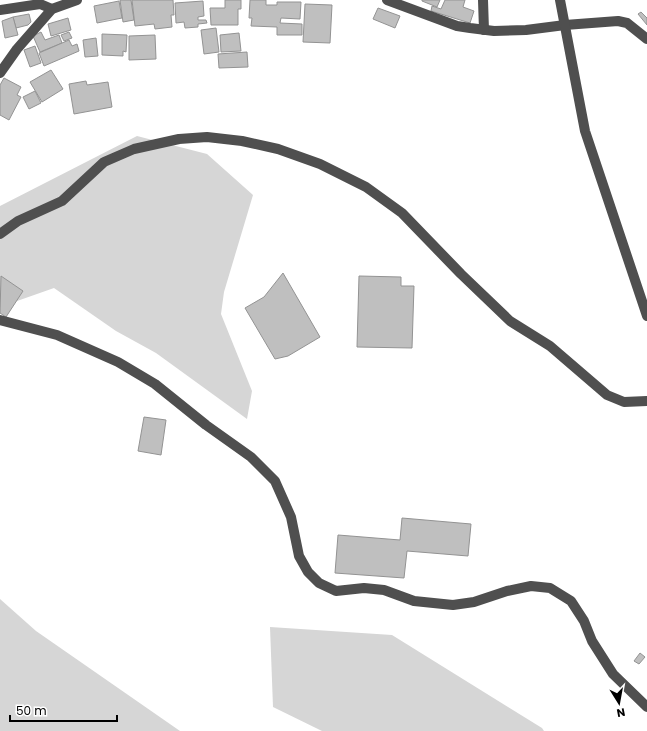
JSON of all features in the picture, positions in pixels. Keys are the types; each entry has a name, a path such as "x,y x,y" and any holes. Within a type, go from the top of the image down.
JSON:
{"street":[{"path":"0,73 17,49 52,9 76,0"},
{"path":"387,0 457,26 494,31 526,30 565,24 618,21 627,22 647,39"},
{"path":"483,0 484,30"},
{"path":"560,0 585,131 647,316"},
{"path":"0,10 40,4 52,9"},
{"path":"0,234 18,221 62,201 104,162 134,149 179,139 207,137 242,141 278,149 320,164 366,187 402,213 461,274 510,321 550,346 607,395 624,402 647,401"},
{"path":"0,320 57,335 118,362 155,384 250,458 275,481 292,517 299,556 308,572 319,583 336,590 364,588 384,590 414,601 453,605 474,602 508,591 531,586 550,588 571,601 584,621 592,641 613,674 647,707"}],"shaded area":[{"path":"137,136 207,154 253,195 224,292 221,314 252,391 247,419 156,353 116,331 54,288 0,307 0,206"},
{"path":"0,599 36,631 180,731 0,731"},
{"path":"270,627 392,635 542,728 544,731 322,731 273,707"}],"building":[{"path":"120,0 131,0 134,20 123,22"},
{"path":"132,0 173,0 174,15 171,15 172,27 155,29 154,24 135,26"},
{"path":"225,0 241,0 241,9 238,9 238,25 211,25 210,8 225,8"},
{"path":"250,0 266,0 266,5 277,5 277,2 301,2 300,19 281,18 280,23 302,24 302,35 277,35 277,27 251,26 252,18 249,18"},
{"path":"422,0 440,0 437,7"},
{"path":"445,0 465,0 463,7 474,11 470,23 431,11 432,6 441,9"},
{"path":"119,1 122,18 97,23 94,6"},
{"path":"203,1 204,16 198,17 198,20 206,20 207,23 198,24 198,27 185,28 184,22 176,23 175,3"},
{"path":"305,4 332,5 330,43 303,42"},
{"path":"378,8 400,16 395,28 373,19"},
{"path":"641,12 647,18 647,25 638,14"},
{"path":"29,14 31,22 28,25 16,28 13,17"},
{"path":"13,17 18,35 5,38 2,21"},
{"path":"68,18 71,30 51,36 48,24"},
{"path":"216,28 219,52 204,54 201,30"},
{"path":"41,32 45,40 59,35 62,43 40,52 33,36"},
{"path":"69,32 72,38 64,41 61,35"},
{"path":"239,33 241,51 221,52 220,35"},
{"path":"102,34 127,35 126,52 123,51 123,56 102,55"},
{"path":"155,35 156,59 129,60 129,36"},
{"path":"96,38 98,56 85,57 83,40"},
{"path":"69,40 72,46 77,44 79,51 44,66 39,53"},
{"path":"35,46 41,63 30,67 24,50"},
{"path":"247,52 248,67 219,68 218,54"},
{"path":"51,70 63,89 42,102 30,82"},
{"path":"4,78 21,87 17,95 21,97 9,120 0,115 0,85"},
{"path":"86,81 87,85 108,82 112,107 74,114 69,84"},
{"path":"35,91 41,103 29,109 23,97"},
{"path":"283,273 320,337 288,356 275,359 245,308 264,297"},
{"path":"1,276 23,291 6,317 0,313"},
{"path":"359,276 401,277 401,286 414,286 412,348 357,347"},
{"path":"144,417 166,420 161,455 138,451"},
{"path":"402,518 471,524 468,556 407,551 404,578 335,573 338,535 400,540"},
{"path":"640,653 645,657 639,664 634,661"}]}
